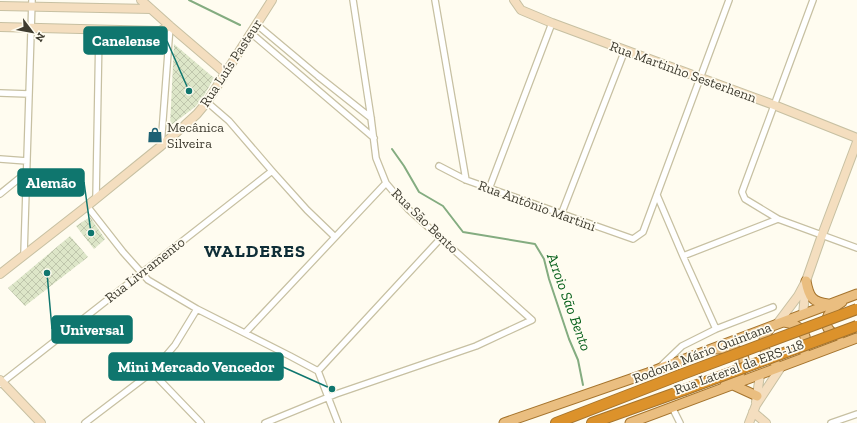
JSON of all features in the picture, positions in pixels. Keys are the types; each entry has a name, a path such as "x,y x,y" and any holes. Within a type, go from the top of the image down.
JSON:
{"highway":[{"name":"Rodovia Mário Quintana","path":"556,423 857,309"},
{"name":"Rodovia Mário Quintana","path":"592,423 857,326"}],"main road":[{"path":"141,0 225,73"},
{"name":"Rua Luís Pasteur","path":"0,274 96,199 186,125 197,114 207,102 272,0"},
{"name":"Rua Martinho Sesterhenn","path":"514,0 521,10 552,23 774,105 857,138"},
{"path":"0,6 32,3 151,9"},
{"path":"0,27 160,31 170,26"},
{"path":"755,404 785,366 768,357 763,344 764,337 767,331 778,324 798,296 806,281 856,147"},
{"path":"806,281 808,292 813,300 819,303 830,304"},
{"path":"802,330 806,281"},
{"path":"853,295 837,305 826,320 827,327 831,333 849,338 857,337"},
{"name":"Rua Lateral da ERS-118","path":"504,423 657,369 853,295"},
{"path":"778,324 791,322 802,330 805,336 806,346 797,361"},
{"name":"Rua Lateral da ERS-118","path":"630,423 785,366 857,337"},
{"path":"704,351 731,348 738,350 743,354 745,359 741,372 717,390"},
{"path":"750,423 765,351"},
{"path":"1,382 41,423"},
{"path":"733,385 755,404 766,423"}],"street":[{"name":"Rua São Bento","path":"327,398 476,346 532,320 408,209 386,183 376,158 353,0"},
{"name":"Rua Antônio Martini","path":"435,0 466,180 634,240 643,232 657,195"},
{"path":"716,329 657,195 729,0"},
{"path":"813,0 742,192 745,199 778,220 857,248"},
{"path":"24,254 32,3"},
{"path":"489,189 552,23"},
{"path":"256,24 371,118"},
{"path":"161,146 170,26"},
{"path":"96,199 100,30"},
{"path":"251,33 374,138"},
{"path":"562,215 625,50"},
{"path":"311,84 318,76"},
{"path":"0,93 29,94"},
{"path":"207,102 229,121 307,210 335,237"},
{"path":"0,159 27,160"},
{"path":"439,166 466,180"},
{"name":"Rua Livramento","path":"1,382 272,171"},
{"path":"0,194 27,172"},
{"path":"245,333 386,183"},
{"path":"87,206 148,280 197,309 318,371 327,398 338,423"},
{"path":"683,256 778,220"},
{"path":"318,371 441,238"},
{"path":"657,369 682,346 716,329 773,307"},
{"path":"85,423 152,372 175,344 197,309"},
{"path":"152,372 200,423"},
{"path":"265,423 327,398"},
{"path":"672,407 680,423"},
{"path":"832,423 857,414"}],"building":[{"path":"174,44 214,78 202,99 195,107 170,126"},
{"path":"90,217 105,239 94,249 76,226"},
{"path":"70,236 88,257 25,306 8,288"}],"waterway":[{"path":"189,0 240,25"},
{"name":"Arroio São Bento","path":"392,149 419,192 443,206 463,232 535,244 544,259 569,339 578,360 583,385"}],"place":[{"name":"Canelense","path":"189,91"},
{"name":"Mecânica Silveira","path":"155,135"},
{"name":"Alemão","path":"91,233"},
{"name":"Universal","path":"47,273"},
{"name":"Mini Mercado Vencedor","path":"332,389"}],"district":[{"name":"WALDERES","path":"255,251"}]}
